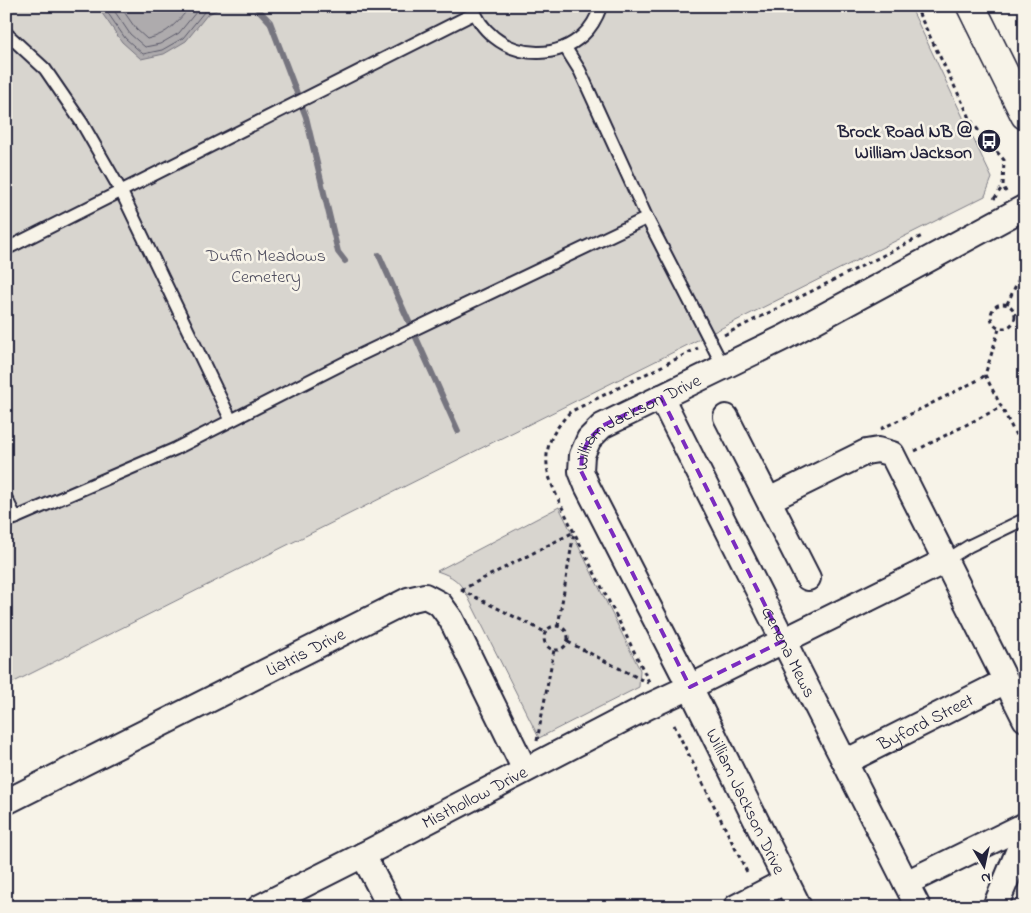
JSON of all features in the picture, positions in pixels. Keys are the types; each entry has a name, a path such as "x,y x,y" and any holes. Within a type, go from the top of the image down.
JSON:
{"main road":[{"path":"971,6 1025,115"}],"street":[{"name":"William Jackson Drive","path":"799,907 690,687 596,504 581,471 582,456 589,439 602,426 784,337 1025,207"},
{"name":"Genena Mews","path":"661,397 918,907"},
{"path":"726,417 808,578"},
{"path":"769,500 866,452 878,450 892,454 1025,719"},
{"name":"Misthollow Drive","path":"260,907 647,707 945,560"},
{"name":"Liatris Drive","path":"6,802 408,600 425,596 440,604 451,619 525,770"},
{"name":"Byford Street","path":"845,762 1006,681"},
{"path":"906,883 1025,825"},
{"path":"995,907 1025,835"},
{"path":"363,854 390,907"},
{"path":"736,907 786,882"}],"lane":[{"path":"6,249 474,10 486,30 503,44 522,52 544,53 564,47 583,35 596,18 601,6"},
{"path":"6,33 45,69 82,123 121,191 231,420"},
{"path":"564,47 580,71 648,218 723,366"},
{"path":"6,498 11,520 175,448 356,357 648,218"},
{"path":"945,560 969,546 1025,519"}],"path":[{"path":"915,6 973,124 1004,160"},
{"path":"1007,304 1025,266"},
{"path":"999,304 1007,304 1014,311 1015,320 1008,328 999,329 992,324 990,316 993,308 999,304"},
{"path":"880,429 980,379 984,375 999,329"},
{"path":"984,375 1025,454"},
{"path":"907,455 1001,408"},
{"path":"546,632 461,590 574,532 558,626"},
{"path":"558,626 567,632 568,642 564,648 550,649 545,643 544,636 551,627 558,626"},
{"path":"568,642 651,684"},
{"path":"537,740 554,650"},
{"path":"674,725 748,874"}],"highlighted area":[{"path":"661,397 783,641 690,687 581,471 582,455 589,439 602,426"}],"green space":[{"name":"Duffin Meadows Cemetery","path":"6,6 910,6 992,178 985,196 6,686"},
{"path":"559,507 640,670 639,687 539,738 467,595 455,580 437,571"}],"water":[{"path":"97,6 220,6 220,8 207,15 186,41 164,54 141,59 122,42"}],"waterway":[{"path":"255,6 270,22 306,117 338,252 345,261"},
{"path":"379,255 458,431"}],"place":[{"name":"Brock Road NB @ William Jackson","path":"989,141"}]}
